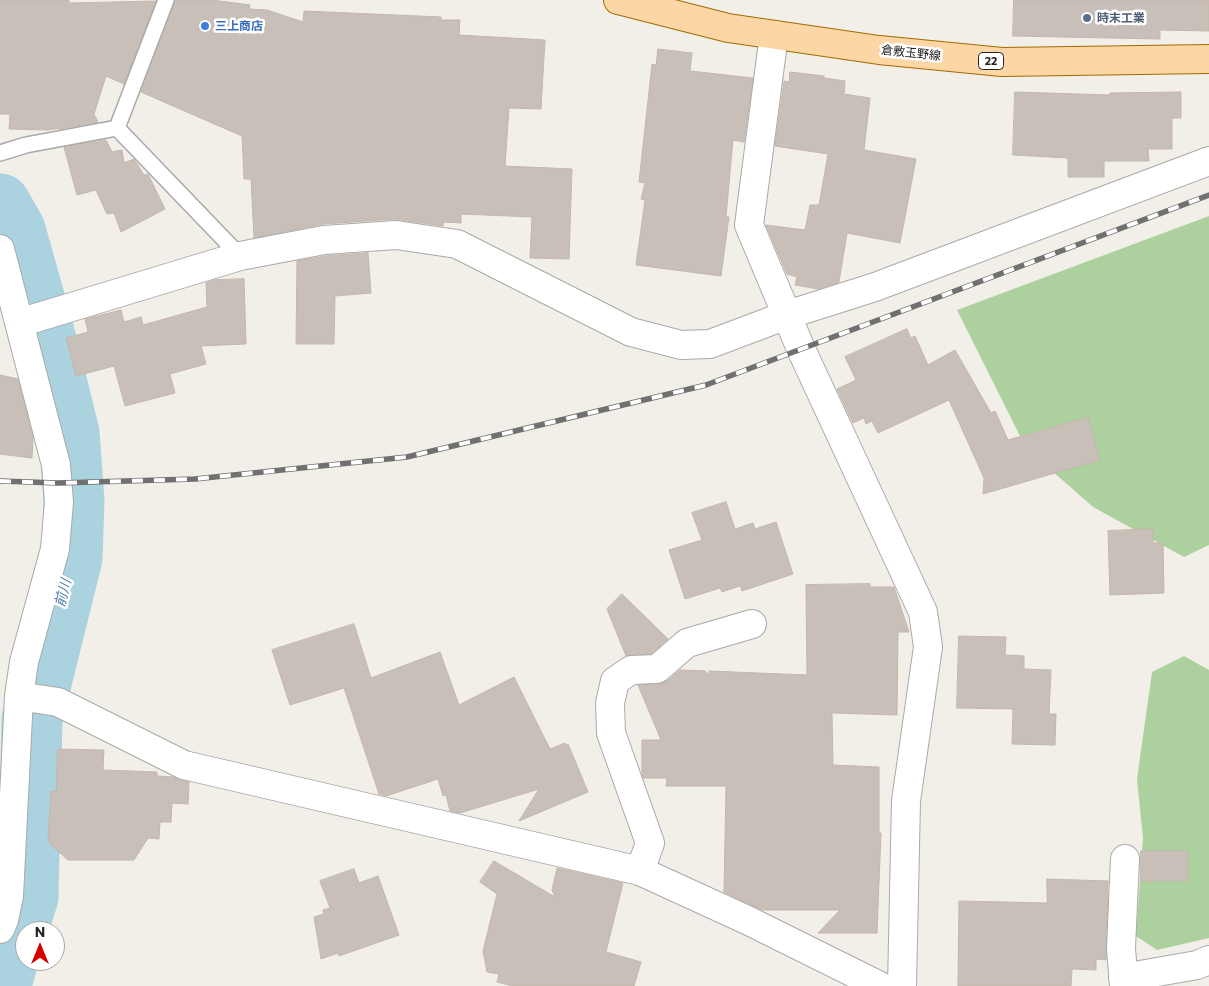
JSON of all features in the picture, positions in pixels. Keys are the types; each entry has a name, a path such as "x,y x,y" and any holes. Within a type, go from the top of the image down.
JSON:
{"main road":[{"name":"倉敷玉野線","path":"618,0 728,28 879,50 1002,62 1209,59"}],"street":[{"path":"774,35 749,224 801,350 923,612 928,647 906,801 902,986"},
{"path":"23,322 240,256 324,240 396,235 457,244 631,332 681,345 710,344 787,315 875,287 1209,161"},
{"path":"0,249 23,322 56,465 59,502 55,548 24,662 23,703 8,896 4,920 0,929"},
{"path":"640,871 650,843 611,733 610,703 615,681 631,670 657,669 687,643 752,624"},
{"path":"23,703 58,702 184,765 640,871 747,920 880,986"},
{"path":"1125,859 1121,948 1124,982 1197,965 1209,960"}],"lane":[{"path":"117,128 166,0"},
{"path":"0,153 26,145 117,128"},
{"path":"117,128 240,256"}],"green space":[{"path":"1209,216 1209,545 1184,557 1093,507 1026,448 957,310"},
{"path":"1184,656 1209,670 1209,938 1157,950 1136,936 1143,838 1137,779 1152,672"}],"building":[{"path":"0,0 69,0 69,3 156,1 124,84 106,76 94,114 98,122 48,130 9,129 10,114 0,114"},
{"path":"175,0 212,0 250,5 249,9 267,10 303,22 304,11 441,17 441,20 460,20 459,35 545,40 541,109 509,108 505,166 572,169 569,259 530,258 532,217 461,214 461,223 443,222 443,226 395,219 323,224 254,238 251,179 244,179 242,136 141,92"},
{"name":"時末工業","path":"1014,0 1209,0 1209,31 1160,30 1160,39 1013,36"},
{"path":"658,49 692,53 690,71 753,78 744,142 733,140 726,217 729,217 721,276 636,265 645,200 641,199 645,183 639,182 652,64 656,65"},
{"path":"790,72 824,76 824,78 845,81 844,94 870,98 864,150 916,159 900,243 847,233 839,282 818,289 795,285 797,277 787,274 766,225 805,230 810,205 819,205 828,154 775,146 784,81 789,82"},
{"path":"1015,92 1110,95 1110,93 1181,92 1181,118 1172,118 1172,149 1148,149 1149,161 1104,161 1104,177 1068,177 1068,158 1013,155"},
{"path":"106,140 112,152 122,150 124,163 134,159 144,175 148,174 165,209 121,232 114,213 107,214 96,190 77,195 64,147"},
{"path":"368,253 371,293 335,296 334,344 296,344 297,261 326,256"},
{"path":"244,279 246,344 201,346 206,364 170,374 175,393 125,406 114,366 76,376 66,338 88,332 85,319 121,310 124,322 141,317 143,325 207,307 206,283 214,280"},
{"path":"907,329 911,338 915,336 928,365 955,350 991,413 995,411 1008,440 1088,417 1100,460 983,494 984,478 949,400 878,433 872,421 866,424 864,418 853,423 837,389 856,380 845,357"},
{"path":"0,375 18,379 33,438 32,458 0,454"},
{"path":"726,502 735,529 753,523 755,529 776,522 793,574 742,591 740,586 722,592 720,588 685,599 669,550 702,540 692,513"},
{"path":"1153,529 1153,543 1163,543 1164,593 1110,595 1108,531"},
{"path":"870,584 870,587 894,587 909,632 898,632 897,715 832,713 833,765 879,767 879,833 881,833 877,933 818,933 840,910 762,910 724,892 726,786 666,786 667,778 643,778 642,740 661,740 638,685 658,684 667,681 680,670 705,671 711,676 709,671 807,675 806,585"},
{"path":"622,594 668,639 651,654 626,656 607,609"},
{"path":"354,624 371,678 440,652 459,705 514,677 550,749 565,743 566,746 568,744 588,792 519,821 539,789 460,813 450,811 446,795 443,796 438,779 386,796 379,794 344,688 290,705 272,650"},
{"path":"959,636 1006,637 1005,655 1024,656 1024,669 1051,670 1049,714 1056,714 1055,745 1012,744 1013,709 957,708"},
{"path":"58,749 104,750 103,770 157,772 157,776 173,777 189,782 188,804 172,803 171,822 160,822 159,839 148,838 134,860 68,860 48,840 51,791 56,791"},
{"path":"1141,851 1188,851 1188,881 1141,881"},
{"path":"494,861 555,897 552,890 557,868 623,883 606,952 641,962 634,986 513,986 497,982 499,974 487,972 483,951 497,894 480,882"},
{"path":"354,869 359,883 378,876 399,935 339,956 338,953 321,959 314,917 324,914 323,910 330,908 320,881"},
{"path":"1047,879 1108,881 1106,960 1096,959 1096,970 1072,969 1071,986 958,986 959,901 1047,903"}],"waterway":[{"name":"前川","path":"0,204 15,230 46,340 69,433 74,501 72,558 32,719 28,897 1,986"}],"railway":[{"path":"0,481 58,483 195,479 407,457 706,385 1209,195"}],"place":[{"name":"時末工業","path":"1087,18"},
{"name":"三上商店","path":"205,26"}]}
